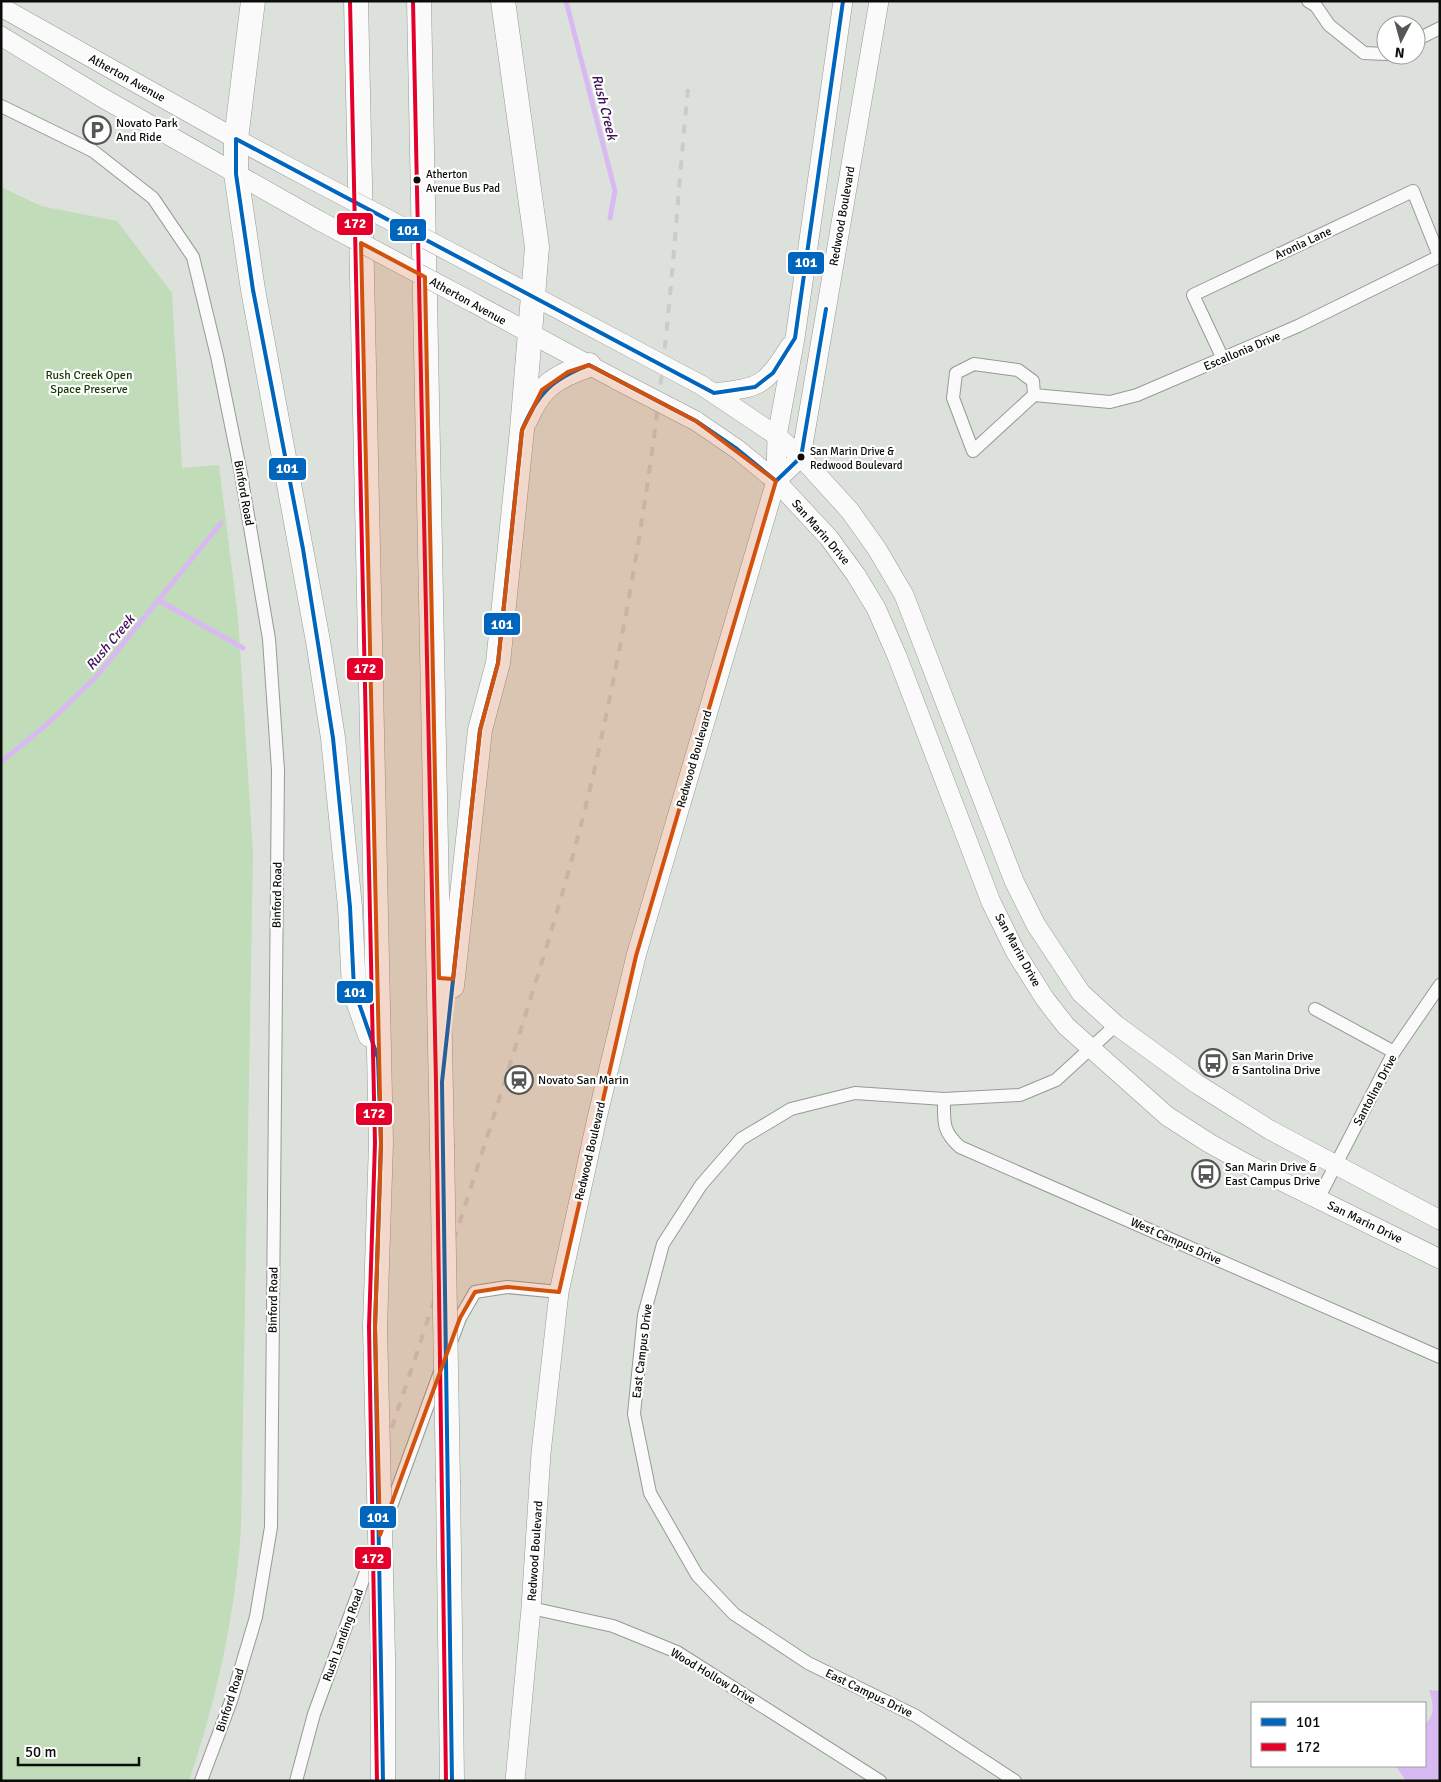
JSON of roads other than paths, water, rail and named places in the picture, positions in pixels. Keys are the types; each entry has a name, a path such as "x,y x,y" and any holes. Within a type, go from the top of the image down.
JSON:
{"highway":[{"path":"253,1 236,140 236,174 253,290 303,549 333,738 350,907 354,989 378,1058"},
{"path":"356,1 381,1144 375,1328 383,1657 383,1781"},
{"path":"419,1 442,1082 452,1781"},
{"path":"442,1082 480,730 498,663 522,430 537,247 503,1"},
{"path":"522,430 534,402 542,390 568,372 588,365"}],"main road":[{"name":"Redwood Boulevard","path":"515,1781 531,1608 541,1453 559,1292 595,1126 634,965 776,480 776,436 795,338 843,1"},
{"name":"Redwood Boulevard","path":"801,457 879,1"},
{"name":"Atherton Avenue","path":"1,7 236,140 708,389 776,436 801,457"},
{"name":"Atherton Avenue","path":"1,36 101,97 318,220 529,334 696,421 737,449 776,480"},
{"path":"708,389 755,387 773,373 795,338"},
{"path":"776,480 801,457 850,511 877,549 904,595 1014,881 1036,925 1081,993 1116,1025 1231,1106 1335,1165 1440,1220"},
{"name":"San Marin Drive","path":"776,480 829,538 856,575 876,608 897,656 991,902 1016,953 1045,999 1066,1026 1167,1116 1245,1163 1440,1258"}],"street":[{"path":"1308,1 1316,6 1329,25 1364,53 1376,54"},
{"path":"1426,35 1440,28"},
{"name":"Binford Road","path":"1,106 93,151 153,198 193,257 225,392 269,639 278,770 271,1527 256,1617 231,1701 201,1781"},
{"name":"Aronia Lane","path":"1223,360 1193,295 1413,191 1440,256"},
{"name":"Escallonia Drive","path":"1034,395 1110,402 1137,396 1298,326 1440,256"},
{"path":"974,364 1018,370 1033,381 1034,395 986,438 973,451 953,398 956,373 974,364"},
{"name":"Santolina Drive","path":"1318,1200 1394,1052 1440,985"},
{"path":"1315,1009 1394,1052"},
{"name":"East Campus Drive","path":"1015,1781 916,1716 808,1663 734,1614 696,1574 650,1493 634,1414 644,1315 663,1244 701,1185 741,1139 791,1109 855,1093 944,1099 1020,1095 1056,1080 1116,1025"},
{"name":"West Campus Drive","path":"944,1099 944,1125 949,1137 960,1147 1440,1357"},
{"name":"Rush Landing Road","path":"296,1781 314,1714 460,1318 475,1292 507,1286 559,1292"},
{"name":"Wood Hollow Drive","path":"531,1608 614,1626 677,1652 880,1781"}],"waterway":[{"name":"Rush Creek","path":"566,1 615,191 610,218"},
{"name":"Rush Creek","path":"1,762 46,725 95,678 221,523"},
{"path":"158,600 243,648"}],"railway":[{"path":"386,1445 471,1188 543,958 565,885 594,773 630,593 652,450 668,321 688,89"}],"place":[{"name":"Novato Park And Ride","path":"97,130"},
{"name":"Atherton Avenue Bus Pad","path":"417,180"},
{"name":"San Marin Drive & Redwood Boulevard","path":"801,457"},
{"name":"San Marin Drive & Santolina Drive","path":"1213,1063"},
{"name":"Novato San Marin","path":"519,1080"},
{"name":"San Marin Drive & East Campus Drive","path":"1206,1174"}],"park label":[{"name":"Rush Creek Open Space Preserve","path":"89,382"}]}
